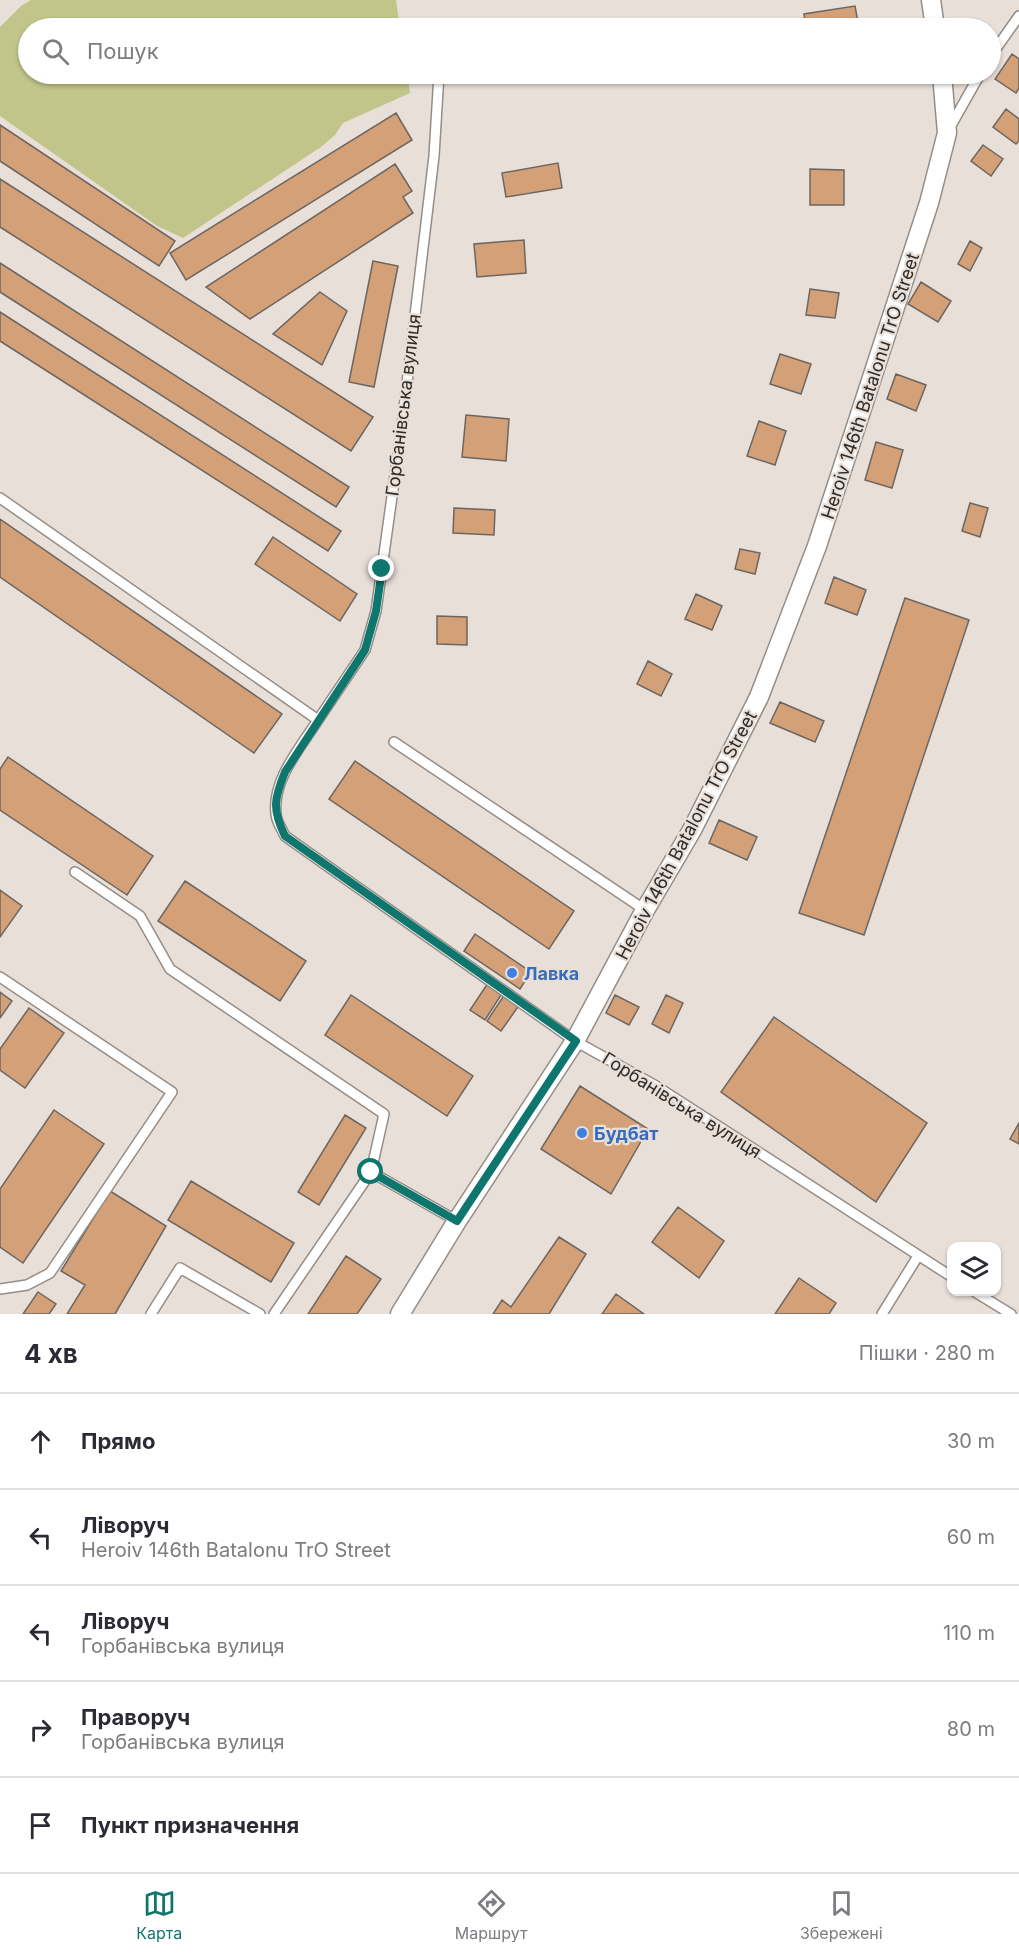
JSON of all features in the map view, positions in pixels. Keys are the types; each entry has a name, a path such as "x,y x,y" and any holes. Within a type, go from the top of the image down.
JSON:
{"street":[{"path":"931,0 934,18"},
{"name":"Heroiv 146th Batalonu TrO Street","path":"400,1314 457,1221 576,1041 645,910 692,830 733,751 768,676 825,524 916,244 947,133 943,84"}],"lane":[{"path":"1001,41 1019,16"},
{"name":"Горбанівська вулиця","path":"437,84 430,191 376,611 365,650 285,772 278,791 276,815 285,836 576,1041 656,1086 947,1274"},
{"path":"947,133 974,84"},
{"path":"0,498 318,720"},
{"path":"393,742 645,910"},
{"path":"75,872 140,916 170,969 384,1114 371,1172 274,1314"},
{"path":"0,977 172,1092 50,1273 27,1285 0,1289"},
{"path":"371,1172 457,1221"},
{"path":"882,1314 918,1256"},
{"path":"151,1314 180,1268 260,1314"},
{"path":"982,1296 1011,1314"}],"green space":[{"path":"31,0 396,0 399,18 18,18 18,84 409,84 410,93 343,123 335,135 321,147 183,238 157,226 0,116 0,27 21,6"}],"building":[{"path":"855,6 857,18 805,18 804,14"},
{"path":"1012,54 1019,59 1019,88 1016,93 1001,83 1001,70"},
{"path":"1006,109 1019,119 1019,141 1016,144 993,127"},
{"path":"396,113 412,140 186,280 170,253"},
{"path":"0,125 175,241 159,266 0,161"},
{"path":"983,145 1003,159 991,176 971,161"},
{"path":"558,163 562,188 506,197 502,173"},
{"path":"395,164 412,191 403,197 413,213 250,319 206,287"},
{"path":"810,169 844,170 844,205 810,205"},
{"path":"0,179 373,417 351,451 0,227"},
{"path":"524,240 526,273 477,277 474,244"},
{"path":"970,241 982,248 970,271 958,264"},
{"path":"373,261 398,266 374,387 349,382"},
{"path":"0,263 349,487 336,507 0,292"},
{"path":"921,282 951,301 938,322 908,304"},
{"path":"810,289 839,293 835,318 806,315"},
{"path":"320,292 347,311 322,365 273,334"},
{"path":"0,312 341,531 328,551 0,341"},
{"path":"780,354 811,364 801,394 770,384"},
{"path":"896,374 926,385 916,411 887,399"},
{"path":"466,415 509,419 506,461 462,457"},
{"path":"759,421 786,431 775,465 747,456"},
{"path":"876,442 903,450 892,488 865,480"},
{"path":"970,503 988,508 980,537 962,531"},
{"path":"454,508 495,510 494,535 453,533"},
{"path":"0,519 282,714 254,753 0,577"},
{"path":"273,537 357,594 340,621 255,564"},
{"path":"740,549 760,553 755,574 735,569"},
{"path":"834,577 866,590 857,615 825,603"},
{"path":"696,594 722,606 712,630 685,619"},
{"path":"905,598 969,620 864,935 799,913"},
{"path":"437,616 467,617 467,645 437,644"},
{"path":"648,661 672,674 661,696 637,684"},
{"path":"780,702 824,721 815,742 770,723"},
{"path":"8,757 153,856 127,895 0,810 0,769"},
{"path":"355,761 574,911 549,949 329,799"},
{"path":"719,820 757,837 747,860 709,843"},
{"path":"185,881 306,961 280,1001 158,921"},
{"path":"0,890 22,906 0,937"},
{"path":"475,934 531,972 520,989 464,951"},
{"path":"488,983 503,992 485,1020 470,1010"},
{"path":"0,992 12,1001 0,1018"},
{"path":"505,994 520,1004 501,1031 487,1021"},
{"path":"351,995 473,1076 447,1116 325,1035"},
{"path":"615,995 639,1007 629,1025 606,1013"},
{"path":"666,995 683,1003 669,1033 652,1024"},
{"path":"29,1008 64,1033 25,1088 0,1070 0,1049"},
{"path":"774,1017 927,1123 876,1202 721,1092"},
{"path":"580,1086 648,1129 611,1194 541,1149"},
{"path":"54,1110 104,1144 23,1263 0,1247 0,1189"},
{"path":"345,1115 366,1128 319,1205 298,1192"},
{"path":"1019,1123 1019,1144 1010,1139"},
{"path":"191,1181 294,1243 271,1282 168,1220"},
{"path":"110,1191 166,1226 115,1314 67,1314 85,1285 61,1271"},
{"path":"678,1207 724,1241 699,1278 652,1242"},
{"path":"559,1237 586,1254 549,1314 493,1314 502,1300 511,1307"},
{"path":"346,1256 381,1279 357,1314 308,1314"},
{"path":"799,1278 836,1303 829,1314 775,1314"},
{"path":"38,1292 56,1304 49,1314 23,1314"},
{"path":"616,1294 644,1314 602,1314"}],"place":[{"name":"Лавка","path":"512,973"},
{"name":"Будбат","path":"582,1133"}],"route":[{"path":"371,1172 457,1221 576,1041 285,836 276,815 278,791 285,772 365,650 376,611 382,569"}]}
